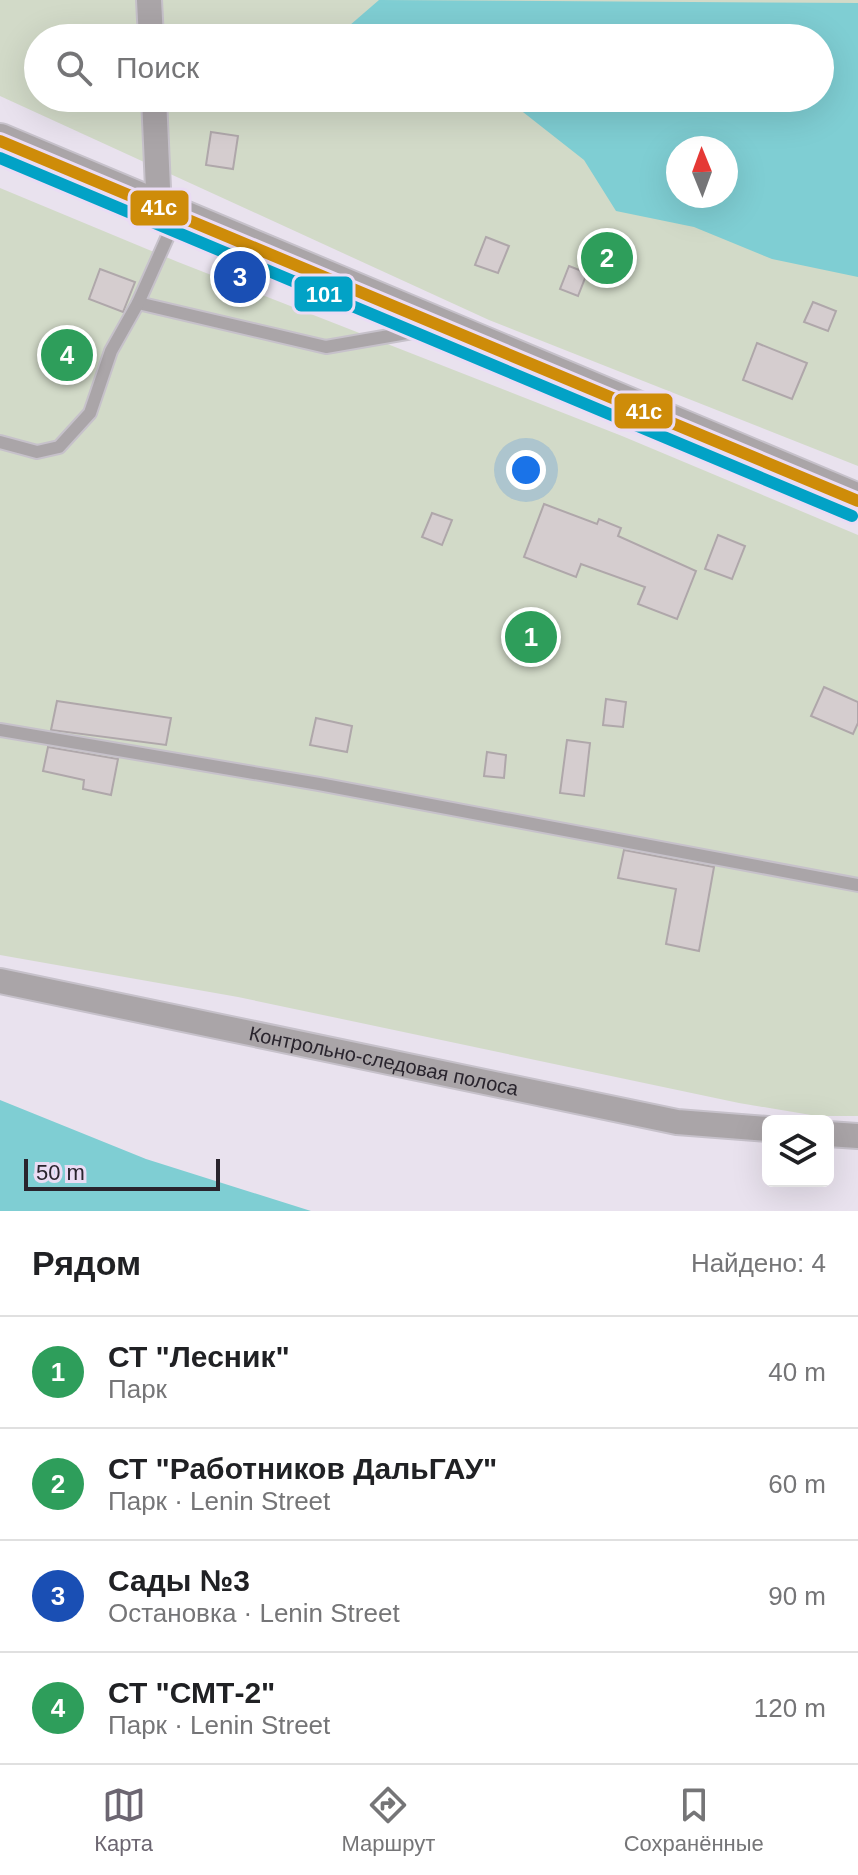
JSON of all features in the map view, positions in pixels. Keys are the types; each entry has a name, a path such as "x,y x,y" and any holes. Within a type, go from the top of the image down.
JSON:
{"street":[{"path":"149,0 150,24"},
{"path":"156,112 168,214"},
{"path":"0,141 858,501"},
{"name":"Контрольно-следовая полоса","path":"0,981 677,1122 762,1129"},
{"path":"834,1134 858,1136"}],"lane":[{"path":"0,442 37,452 59,447 90,413 111,351 138,303 168,214"},
{"path":"138,303 326,347 438,327"},
{"path":"0,730 319,784 858,885"}],"green space":[{"path":"0,0 858,0 858,466 489,320 35,112 834,112 834,24 24,24 24,107 0,96"},
{"path":"0,188 178,262 622,436 858,535 858,1116 811,1115 739,1103 238,997 0,955"}],"water":[{"path":"379,0 858,3 858,277 772,259 694,227 616,211 584,160 523,112 834,112 834,24 351,24"},
{"path":"0,1100 146,1159 311,1211 0,1211"}],"building":[{"path":"211,132 238,136 233,169 206,165"},
{"path":"486,237 509,246 498,273 475,265"},
{"path":"569,266 587,273 578,296 560,289"},
{"path":"100,269 135,282 123,312 89,299"},
{"path":"813,302 836,311 828,331 804,322"},
{"path":"757,343 807,363 792,399 743,380"},
{"path":"544,504 597,524 599,519 621,528 618,536 696,571 677,619 638,604 645,587 581,564 576,577 524,557"},
{"path":"432,513 452,520 442,545 422,537"},
{"path":"718,535 745,546 732,579 705,569"},
{"path":"824,687 858,702 858,723 853,734 811,716"},
{"path":"606,699 626,702 623,727 603,725"},
{"path":"57,701 171,718 166,745 51,730"},
{"path":"316,718 352,726 347,752 310,745"},
{"path":"567,740 590,743 584,796 560,793"},
{"path":"48,747 118,759 111,795 83,789 84,780 43,771"},
{"path":"487,752 506,755 504,778 484,776"},
{"path":"624,850 714,867 699,951 666,944 676,889 618,878"}],"transit line":[{"name":"41с","path":"0,141 858,501"},
{"name":"101","path":"0,158 852,516"}],"place":[{"name":"СТ \"Работников ДальГАУ\"","path":"607,258"},
{"name":"Сады №3","path":"240,277"},
{"name":"СТ \"СМТ-2\"","path":"67,355"},
{"name":"СТ \"Лесник\"","path":"531,637"}]}
